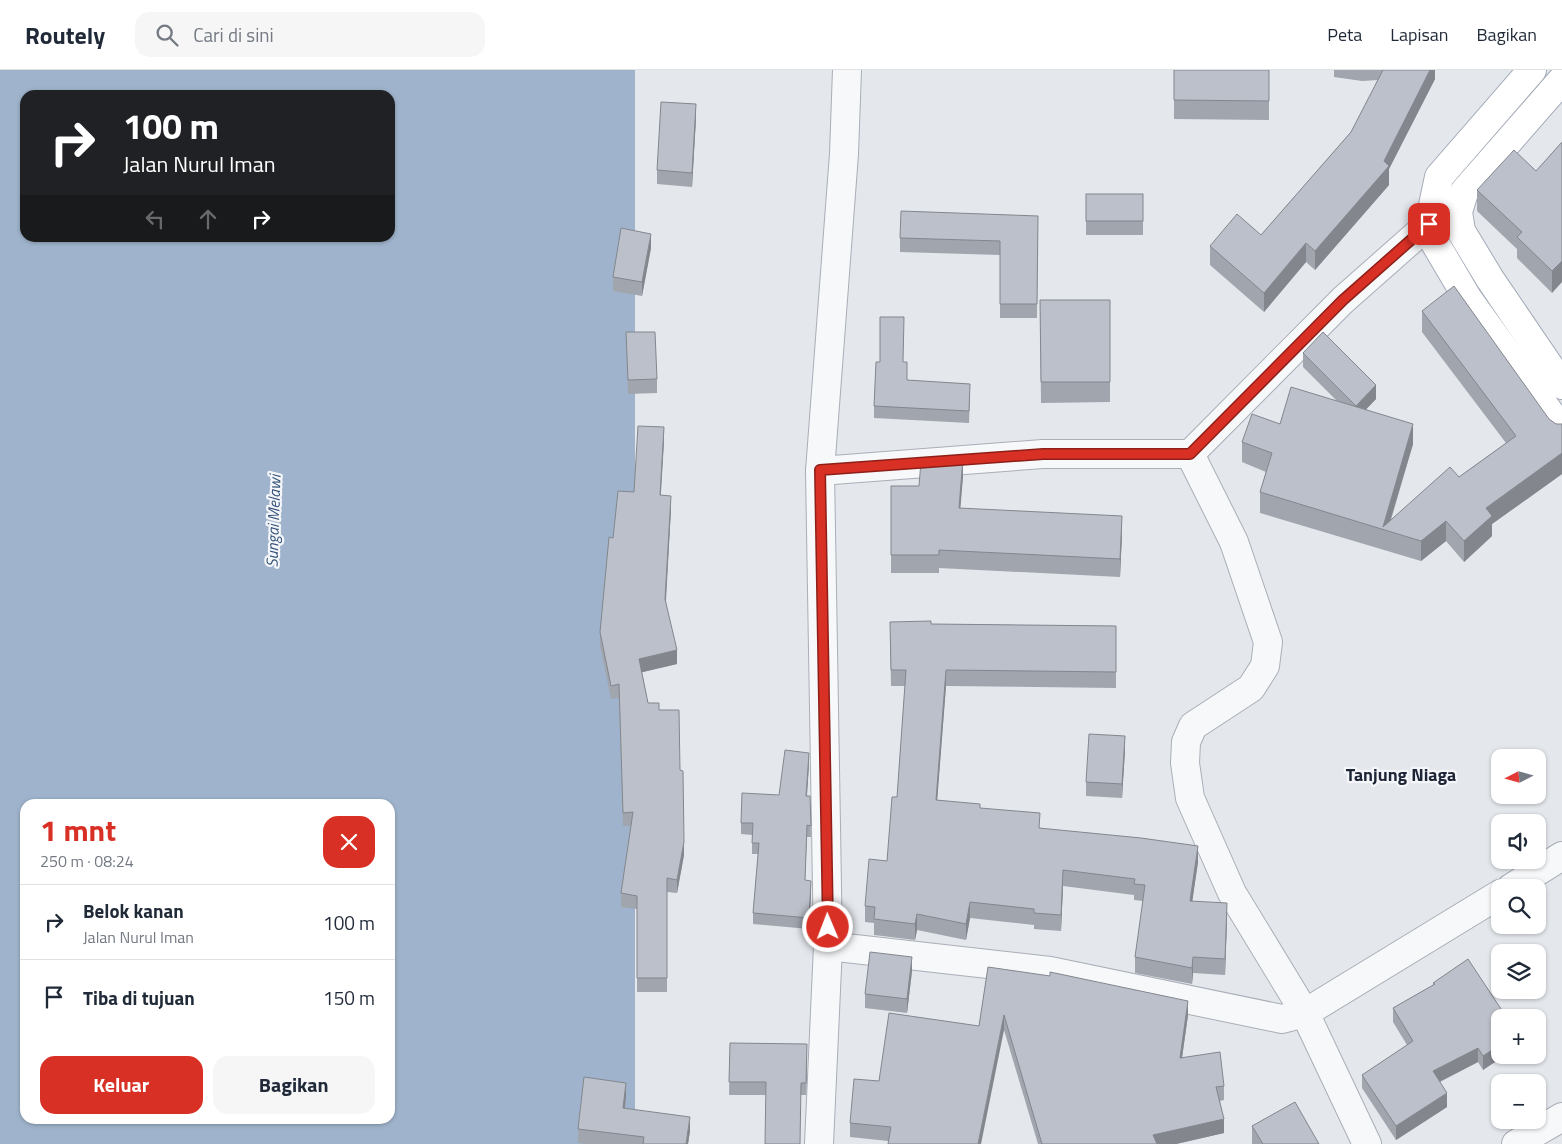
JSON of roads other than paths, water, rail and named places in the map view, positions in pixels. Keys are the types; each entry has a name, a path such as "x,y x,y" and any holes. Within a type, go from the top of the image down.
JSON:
{"main road":[{"path":"1532,70 1439,178 1429,224 1435,244 1468,299 1562,430"},
{"path":"1562,80 1464,192 1458,212 1461,230 1516,318 1562,385"}],"street":[{"path":"819,1144 828,946 820,470 844,154 847,70"},
{"path":"820,470 1043,454 1190,454 1343,300 1429,224"},
{"path":"1190,454 1234,542 1268,642 1265,666 1251,688 1193,726 1186,742 1185,763 1190,798 1232,893 1306,1013 1367,1144"},
{"path":"1525,879 1562,856"},
{"path":"828,946 1050,971 1282,1019 1306,1013 1491,900"},
{"path":"1516,1144 1562,1117"}],"water":[{"name":"Sungai Melawi","path":"0,70 635,70 635,1144 0,1144"}],"district":[{"name":"Tanjung Niaga","path":"1401,775"}]}
